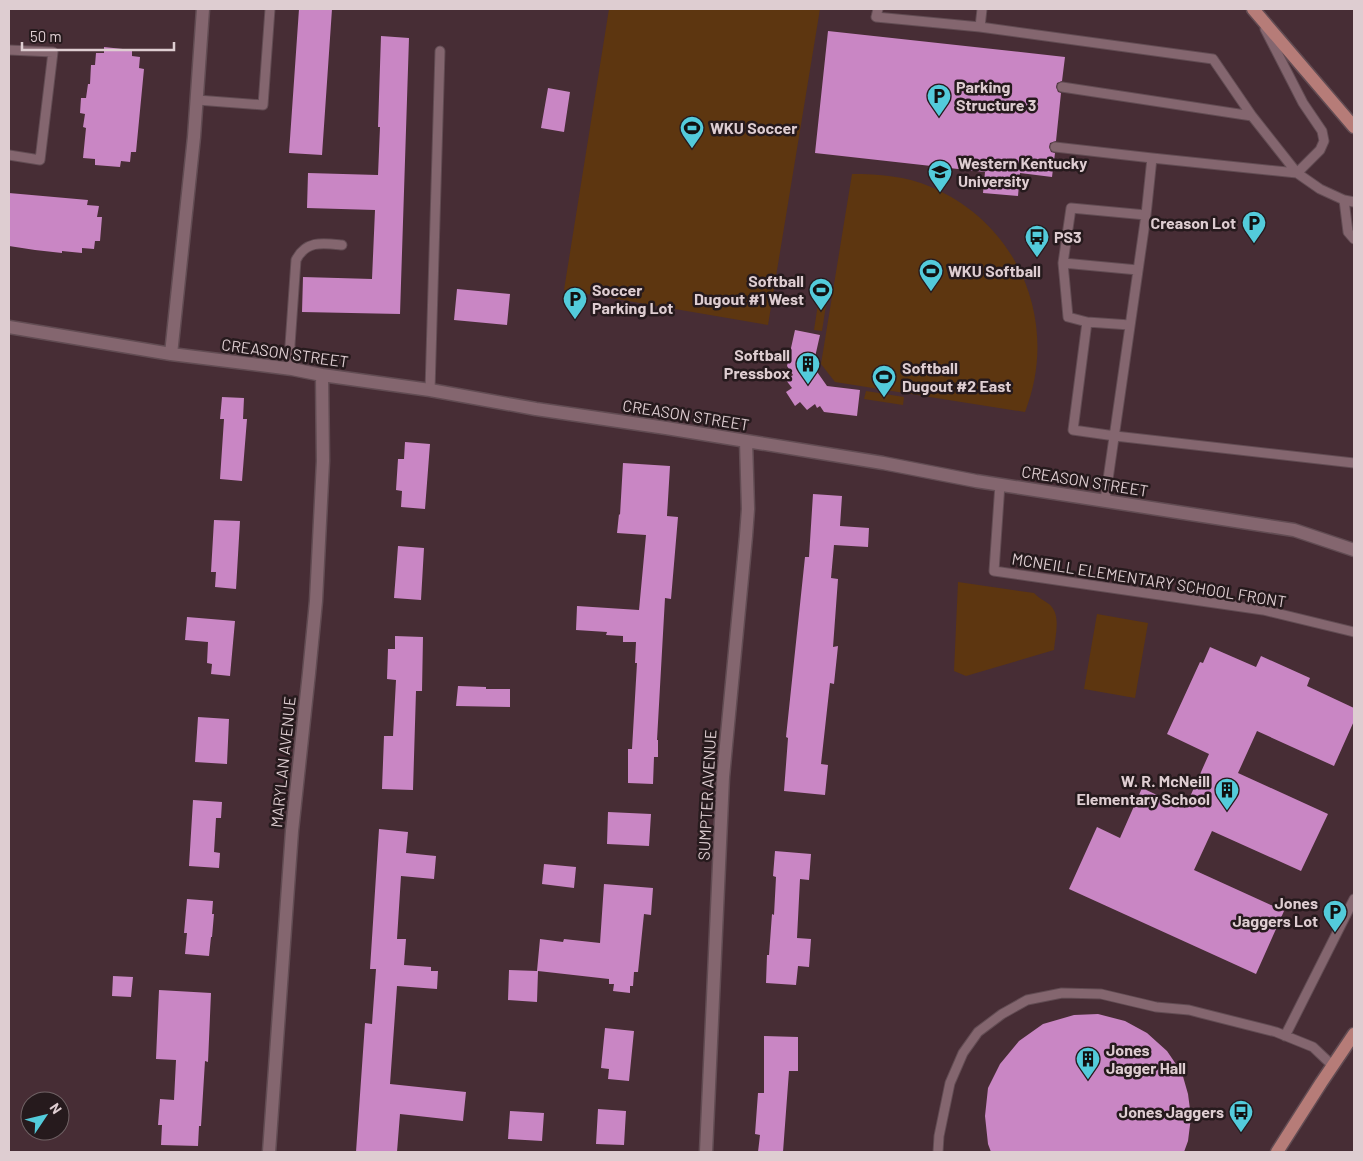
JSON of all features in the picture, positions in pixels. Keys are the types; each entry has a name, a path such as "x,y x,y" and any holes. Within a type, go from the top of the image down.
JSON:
{"main road":[{"path":"1256,13 1354,127"},
{"path":"1277,1152 1354,1034"}],"street":[{"path":"171,354 197,100 204,9"},
{"name":"CREASON STREET","path":"9,327 171,354 292,369 430,390 536,409 746,441 1000,484 1294,530 1354,550"},
{"name":"MARYLAN AVENUE","path":"269,1152 292,831 316,601 324,461 322,374"},
{"name":"SUMPTER AVENUE","path":"706,1152 723,777 748,509 746,441"}],"lane":[{"path":"197,100 263,105 270,9"},
{"path":"878,9 876,17 980,27 1213,59 1252,116 1297,173 1320,189 1344,200 1354,202"},
{"path":"980,27 982,9"},
{"path":"1256,13 1303,103 1322,131 1324,141 1320,150 1297,173"},
{"path":"9,50 53,52 40,160 9,155"},
{"path":"430,390 440,51"},
{"path":"1062,87 1252,116"},
{"path":"1055,147 1297,173"},
{"path":"1105,500 1146,215 1152,158"},
{"path":"1344,200 1348,232 1354,239"},
{"path":"1130,325 1087,322 1068,317 1063,263 1071,208 1146,215"},
{"path":"292,369 290,345 296,260 304,248 314,244 342,245"},
{"path":"1063,263 1138,270"},
{"path":"1087,322 1073,430 1354,463"},
{"name":"MCNEILL ELEMENTARY SCHOOL FRONT","path":"1000,484 994,571 1263,610 1354,632"},
{"path":"1285,1036 1354,899"},
{"path":"938,1152 939,1136 950,1083 963,1053 978,1032 1002,1014 1027,1000 1062,993 1101,994 1156,1007 1189,1010 1276,1032 1313,1047 1332,1066"}],"shaded area":[{"name":"WKU Soccer","path":"609,9 820,9 768,325 564,290"},
{"name":"WKU Softball","path":"852,174 892,176 912,180 931,187 962,204 988,225 1009,251 1024,280 1034,311 1037,344 1035,378 1025,412 835,382 821,364"},
{"name":"Softball Dugout #1 West","path":"820,291 828,292 822,331 814,330"},
{"name":"Softball Dugout #2 East","path":"866,391 904,397 903,405 864,399"},
{"path":"958,582 1034,593 1054,610 1057,627 1054,650 966,676 954,671"},
{"path":"1097,614 1148,623 1135,698 1084,689"}],"building":[{"path":"299,9 332,9 322,155 289,153"},
{"name":"Parking Structure 3","path":"828,31 1065,57 1062,81 1057,83 1056,87 1058,92 1061,93 1056,141 1050,143 1049,147 1051,152 1055,153 1052,177 1020,173 1018,196 983,193 985,172 815,153"},
{"path":"381,36 409,38 400,314 302,312 303,277 372,279 375,210 307,208 308,173 378,175"},
{"path":"104,47 132,50 132,56 140,57 139,68 144,69 136,152 131,152 130,162 121,161 120,167 95,165 95,159 83,158 86,128 83,127 85,114 80,113 81,98 86,98 88,84 90,84 91,65 95,65 96,53 104,53"},
{"path":"548,88 570,92 564,132 541,128"},
{"path":"9,193 88,200 87,205 99,206 97,217 102,217 100,241 95,241 94,249 82,248 82,253 62,251 62,253 9,246"},
{"path":"457,289 510,294 507,325 454,320"},
{"path":"795,330 820,335 813,366 827,386 860,390 857,416 824,412 820,406 817,408 815,404 807,410 800,402 795,406 786,392 792,388 786,380 793,375 787,366"},
{"path":"222,397 244,398 243,419 247,419 242,481 220,479 224,419 220,419"},
{"path":"405,442 430,444 425,509 401,507 402,491 396,490 398,459 404,459"},
{"path":"623,463 670,466 667,516 678,517 671,599 665,598 657,740 658,757 654,757 653,784 628,783 628,749 632,749 637,663 635,663 636,642 623,642 623,636 606,635 607,632 576,630 577,606 639,610 646,535 617,533"},
{"path":"813,494 842,496 840,526 869,528 868,547 834,545 831,578 838,579 833,647 838,646 834,684 830,683 821,764 828,765 825,795 784,791 788,738 786,737 805,557 809,557"},
{"path":"214,520 240,521 236,589 215,587 216,572 211,572"},
{"path":"398,546 424,548 421,600 394,598"},
{"path":"187,617 235,621 230,676 211,674 212,664 207,663 208,642 185,640"},
{"path":"395,636 423,637 422,691 416,691 413,790 382,789 384,736 393,736 396,680 387,679 388,649 395,649"},
{"name":"W. R. McNeill Elementary School","path":"1210,647 1256,667 1261,656 1310,678 1307,686 1354,708 1354,721 1334,766 1257,731 1238,773 1328,814 1301,871 1212,831 1194,870 1284,911 1256,974 1069,889 1097,827 1120,838 1142,788 1185,808 1209,754 1167,734 1200,662 1203,663"},
{"path":"458,686 510,689 510,707 456,706"},
{"path":"198,717 229,719 227,764 195,762"},
{"path":"193,800 222,802 221,818 216,818 214,852 220,853 219,868 189,866"},
{"path":"608,812 651,814 649,846 607,844"},
{"path":"379,829 408,832 406,853 436,856 434,879 401,876 397,939 406,939 404,965 431,967 431,971 438,971 437,989 397,986 390,1084 466,1092 463,1121 400,1114 397,1152 356,1152 365,1023 372,1024 376,969 370,969"},
{"path":"775,851 811,854 809,880 800,879 797,938 811,939 809,967 798,966 796,985 766,983 767,955 769,955 772,914 774,915 776,877 773,876"},
{"path":"544,864 576,867 574,888 542,884"},
{"path":"604,884 653,888 651,915 644,914 638,972 634,972 633,986 630,986 630,993 613,991 614,984 609,984 609,979 538,971 537,1002 508,1000 509,970 537,971 540,939 563,942 564,939 600,943"},
{"path":"187,899 213,901 212,914 214,914 209,956 185,954 187,933 184,933"},
{"path":"113,976 133,977 131,997 112,996"},
{"path":"159,990 211,993 208,1062 205,1061 198,1146 161,1145 162,1125 158,1125 160,1099 174,1100 176,1060 156,1059"},
{"name":"Jones Jagger Hall","path":"1098,1014 1125,1021 1147,1033 1167,1051 1182,1073 1188,1094 1191,1117 1188,1141 1184,1152 991,1152 988,1144 985,1116 988,1088 1000,1064 1019,1041 1043,1024 1074,1015"},
{"path":"605,1028 634,1031 629,1081 608,1079 609,1069 601,1068"},
{"path":"764,1036 798,1037 798,1071 789,1071 783,1152 758,1152 760,1135 755,1134 758,1093 764,1093"},
{"path":"598,1109 626,1111 624,1145 596,1144"},
{"path":"510,1111 544,1113 542,1141 508,1139"}],"place":[{"name":"Parking Structure 3","path":"939,117"},
{"name":"WKU Soccer","path":"692,149"},
{"name":"Western Kentucky University","path":"940,193"},
{"name":"Creason Lot","path":"1254,244"},
{"name":"PS3","path":"1037,258"},
{"name":"WKU Softball","path":"931,292"},
{"name":"Softball Dugout #1 West","path":"821,311"},
{"name":"Soccer Parking Lot","path":"575,320"},
{"name":"Softball Pressbox","path":"808,385"},
{"name":"Softball Dugout #2 East","path":"884,398"},
{"name":"W. R. McNeill Elementary School","path":"1227,811"},
{"name":"Jones Jaggers Lot","path":"1335,933"},
{"name":"Jones Jagger Hall","path":"1088,1080"},
{"name":"Jones Jaggers","path":"1241,1133"}]}
